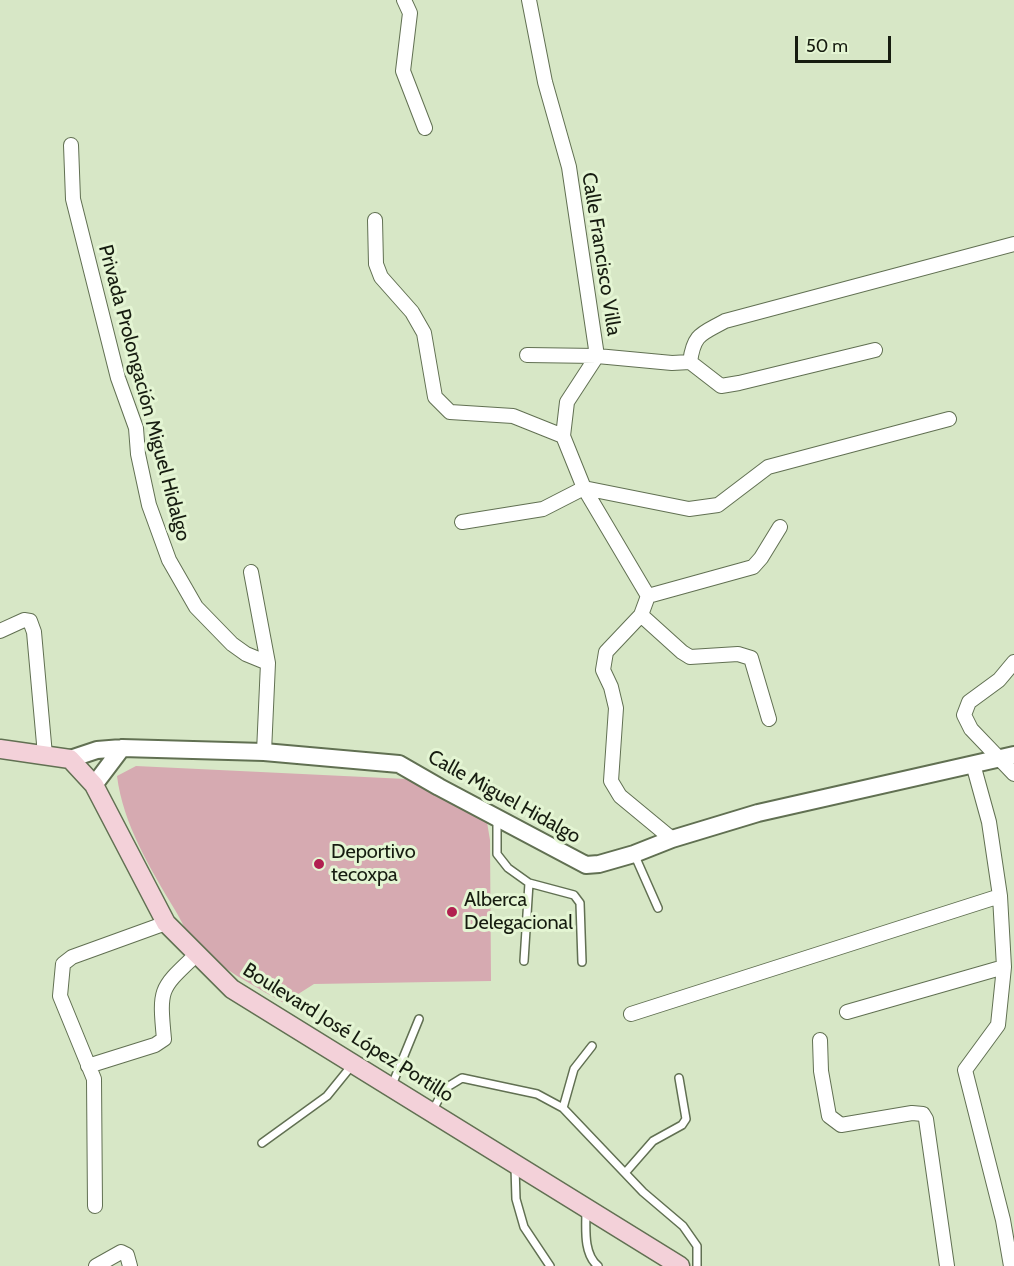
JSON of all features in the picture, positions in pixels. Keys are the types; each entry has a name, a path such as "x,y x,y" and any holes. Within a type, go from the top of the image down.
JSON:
{"main road":[{"path":"0,749 69,759"},
{"name":"Boulevard José López Portillo","path":"69,759 94,785 166,923 232,989 586,1208 670,1264"}],"street":[{"path":"404,0 410,13 403,71 425,128"},
{"name":"Calle Francisco Villa","path":"529,0 545,82 569,167 597,356 567,402 563,436 584,488 648,596"},
{"name":"Privada Prolongación Miguel Hidalgo","path":"71,145 73,199 118,378 136,428 138,454 149,505 169,560 196,607 232,644 246,654 268,663"},
{"path":"375,220 376,264 381,277 412,312 424,333 435,397 450,412 513,416 563,436"},
{"path":"690,362 692,344 700,335 725,321 1014,244"},
{"path":"526,355 597,356 672,363 690,362 721,386 875,350"},
{"path":"462,522 543,509 584,488 689,509 718,505 768,467 949,419"},
{"path":"672,839 620,796 611,781 616,708 611,687 603,670 606,652 641,615 648,596 753,567 780,527"},
{"path":"251,572 268,663 264,752"},
{"path":"641,615 681,652 690,657 738,654 751,658 769,719"},
{"path":"0,631 24,620 30,621 34,632 45,755"},
{"path":"1014,662 999,680 969,702 964,715 971,729 1007,757 1014,774"},
{"path":"94,785 122,748"},
{"name":"Calle Miguel Hidalgo","path":"69,759 97,750 122,748 264,752 399,764 586,865 600,864 634,854 672,839 758,813 1007,757"},
{"path":"973,764 989,822 1000,896 1004,967 998,1025 965,1070 1003,1220 1011,1266"},
{"path":"631,1014 1000,896"},
{"path":"96,1206 94,1079 60,996 63,964 72,957 166,923"},
{"path":"88,1066 155,1045 164,1038 160,1003 166,983 196,954"},
{"path":"847,1012 1004,967"},
{"path":"820,1040 821,1071 829,1116 841,1125 912,1113 923,1114 926,1119 946,1266"},
{"path":"96,1266 121,1252 127,1255 130,1266"}],"lane":[{"path":"497,818 497,854 508,868 529,883 573,896 580,903 582,962"},
{"path":"634,854 658,908"},
{"path":"524,961 529,883"},
{"path":"391,1087 419,1019"},
{"path":"563,1108 574,1069 592,1046"},
{"path":"262,1143 327,1096 353,1064"},
{"path":"432,1112 444,1089 462,1078 537,1094 563,1108 644,1192 683,1226 697,1246 697,1266"},
{"path":"626,1173 653,1141 682,1125 686,1119 679,1078"},
{"path":"515,1164 516,1200 524,1227 550,1266"},
{"path":"586,1208 587,1247 598,1266"}],"shaded area":[{"name":"Deportivo tecoxpa","path":"136,766 406,779 487,822 490,840 491,981 314,984 284,1003 248,983 214,960 194,941 147,862 125,811 117,776"}],"place":[{"name":"Deportivo tecoxpa","path":"319,864"},
{"name":"Alberca Delegacional","path":"452,912"}]}
